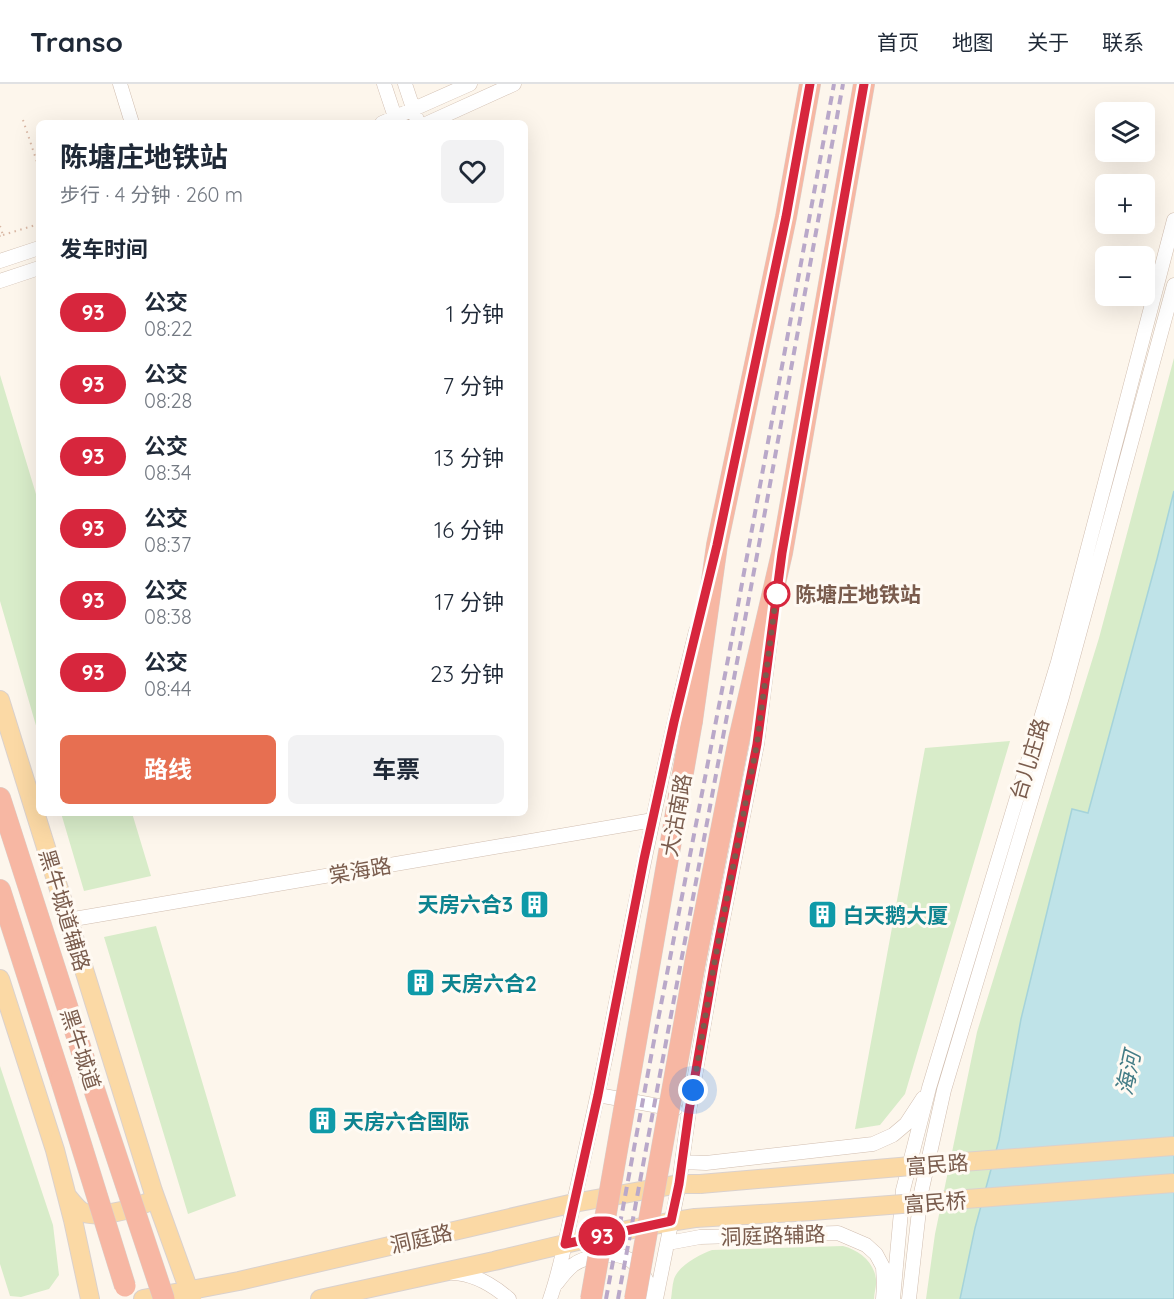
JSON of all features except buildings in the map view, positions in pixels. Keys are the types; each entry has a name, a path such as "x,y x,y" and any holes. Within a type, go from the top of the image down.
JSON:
{"highway":[{"name":"大沽南路","path":"591,1299 692,722 717,545 786,217 810,84"},
{"path":"635,1299 695,963 739,739 782,553 864,84"},
{"name":"黑牛城道","path":"0,798 164,1299"},
{"name":"黑牛城道","path":"0,890 127,1295"}],"main road":[{"name":"黑牛城道辅路","path":"0,700 153,1191 191,1294"},
{"path":"0,979 55,1150 74,1220 90,1299"},
{"name":"富民路","path":"700,1184 1174,1146"},
{"name":"富民桥","path":"695,1218 1174,1183"},
{"name":"洞庭路","path":"143,1299 191,1294 574,1203 679,1184 700,1184"},
{"path":"67,1196 81,1211 91,1215 115,1212 145,1204 153,1191"},
{"name":"洞庭路","path":"320,1299 671,1221 695,1218"}],"street":[{"path":"120,84 131,120"},
{"path":"384,84 391,120"},
{"path":"405,84 417,120"},
{"path":"393,120 470,84"},
{"path":"435,120 514,84"},
{"name":"台儿庄路","path":"893,1299 903,1190 929,1088 1058,662 1174,220"},
{"path":"0,261 36,249"},
{"path":"0,281 36,269"},
{"name":"台儿庄路","path":"909,1299 921,1193 944,1090 1062,697 1174,285"},
{"path":"552,1293 598,1095 674,722 717,545"},
{"path":"655,1299 679,1184 714,965 757,744 782,553"},
{"name":"棠海路","path":"68,920 653,820"},
{"path":"682,1162 706,1163 873,1144 893,1135 906,1124 929,1088"},
{"path":"598,1095 689,1111"},
{"name":"洞庭路辅路","path":"668,1243 700,1237 838,1233 866,1245 876,1254 884,1267 884,1292"},
{"path":"552,1293 574,1264 584,1259 609,1254 625,1257 634,1264 645,1278 655,1299"},
{"path":"445,1272 459,1273 489,1283 509,1299"}],"path":[{"path":"23,120 36,159"},
{"path":"0,226 2,236 36,225"}],"green space":[{"path":"1174,358 1174,1299 926,1299 935,1234 977,1032 1099,638"},
{"path":"0,375 36,494 36,726 0,601"},
{"path":"1010,741 905,1094 880,1125 855,1129 925,748"},
{"path":"62,816 133,816 151,876 84,891"},
{"path":"156,926 236,1196 188,1214 104,937"},
{"path":"0,1066 53,1225 59,1275 49,1289 21,1297 10,1296 0,1264"},
{"path":"843,1246 855,1250 872,1267 876,1281 874,1299 671,1299 676,1274 685,1265 712,1250"}],"water":[{"name":"海河","path":"1174,491 1174,1299 960,1299 975,1228 999,1140 1021,1019 1072,809 1088,813"}],"railway":[{"path":"606,1299 729,654 834,84"},
{"path":"618,1299 843,84"}],"bus line":[{"name":"93","path":"810,84 786,217 717,545 674,722 644,859 598,1095 565,1244 671,1221 714,965 757,744 782,553 864,84"}],"place":[{"name":"陈塘庄地铁站","path":"777,594"},
{"name":"天房六合3","path":"534,904"},
{"name":"白天鹅大厦","path":"822,915"},
{"name":"天房六合2","path":"420,983"},
{"name":"天房六合国际","path":"322,1121"}],"route":[{"path":"693,1090 714,965 757,744 777,589 777,594"}]}
